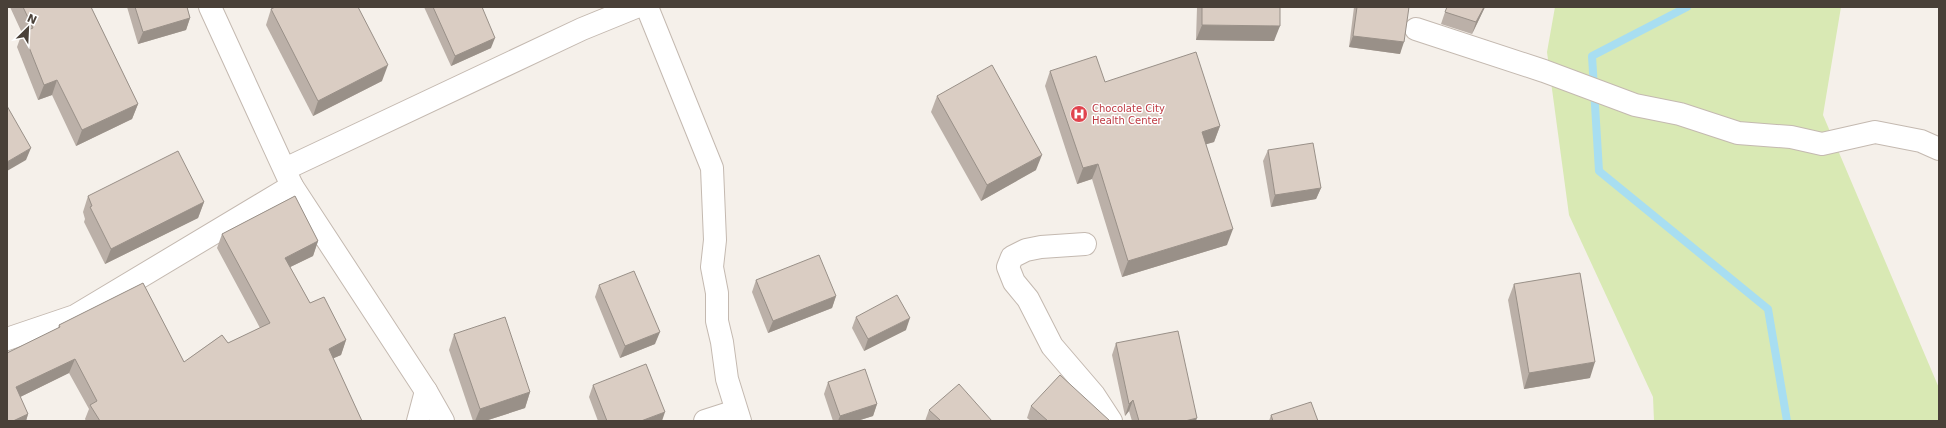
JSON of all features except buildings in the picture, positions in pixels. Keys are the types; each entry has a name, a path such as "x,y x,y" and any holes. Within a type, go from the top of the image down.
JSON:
{"street":[{"path":"210,7 288,178 426,391 443,421"},
{"path":"7,339 74,316 288,178 582,29 636,7"},
{"path":"647,7 712,168 715,240 712,267 717,293 717,321 722,342 727,379 738,416 705,421"},
{"path":"1416,29 1544,71 1601,91 1635,105 1680,114 1738,133 1791,137 1822,144 1875,132 1921,141 1939,149"},
{"path":"1085,244 1026,250 1012,257 1008,266 1014,282 1028,299 1052,346 1094,395 1111,421"},
{"path":"418,421 426,391"}],"green space":[{"path":"1555,7 1841,7 1823,115 1939,388 1939,421 1654,421 1653,397 1569,215 1547,52"}],"waterway":[{"path":"1687,7 1592,56 1599,171 1768,309 1787,421"}],"place":[{"name":"Chocolate City Health Center","path":"1079,114"}]}
